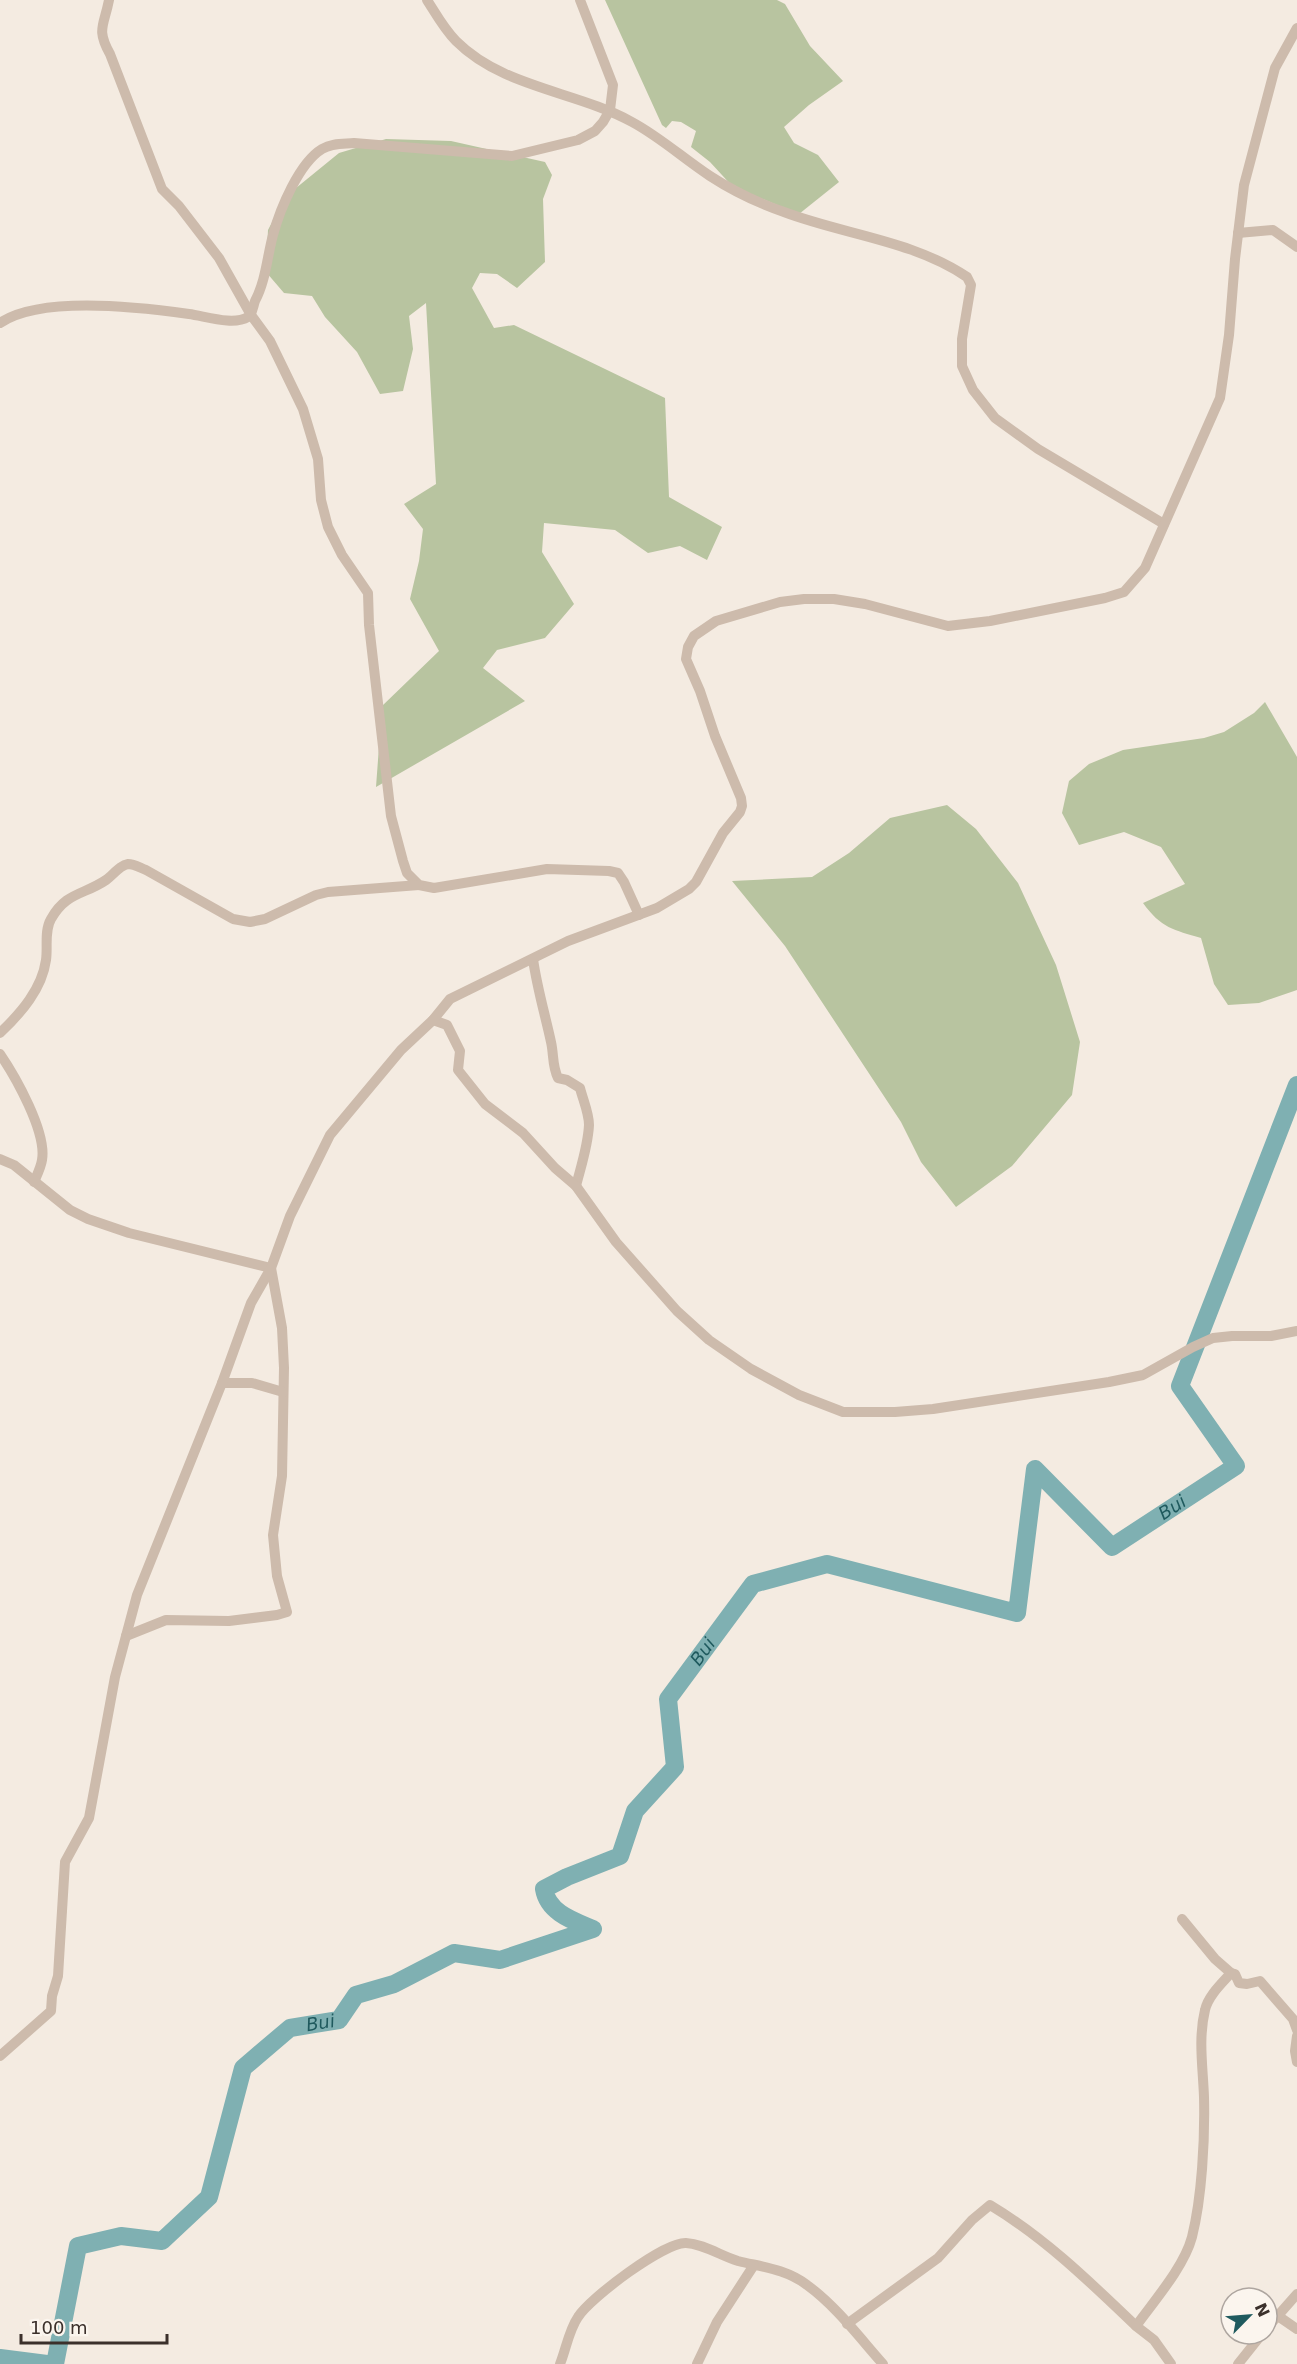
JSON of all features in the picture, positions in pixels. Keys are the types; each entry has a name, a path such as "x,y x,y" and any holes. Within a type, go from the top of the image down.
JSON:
{"street":[{"path":"109,0 101,30 103,42 110,54 130,112 146,143 162,189 206,238 251,315 270,340 303,409 318,459 321,500 328,527 342,555 368,592 369,626 391,816 403,861 408,873 419,885"},
{"path":"427,0 454,39 482,61 528,83 610,110 654,134 711,177 760,203 823,226 913,249 967,278 971,285 962,339 962,366 973,390 995,418 1038,449 1164,524"},
{"path":"251,315 280,215 306,163 322,149 335,144 354,143 512,156 579,140 595,131 610,110 613,85 580,0"},
{"path":"0,2056 51,2011 52,1996 58,1976 65,1862 82,1835 89,1818 108,1711 137,1595 222,1383 250,1303 272,1268 290,1216 330,1135 401,1050 433,1020 450,999 568,941 639,915 677,897 692,886 742,806 741,798 714,736 703,699 686,659 693,636 704,628 728,616 780,602 804,599 834,599 865,604 948,626 990,621 1105,598 1124,592 1145,568 1220,398 1244,185 1275,68 1297,28"},
{"path":"1238,233 1273,230 1297,247"},
{"path":"0,323 33,309 72,306 187,314 228,320 251,315"},
{"path":"0,1033 19,1014 34,992 44,970 47,929 55,912 76,893 96,886 127,864 146,870 233,919 250,922 265,919 316,895 328,892 419,885 434,888 547,869 618,873 639,915"},
{"path":"533,959 540,1003 551,1043 554,1069 558,1078 567,1080 580,1088 588,1116 589,1124 576,1186"},
{"path":"433,1020 447,1025 460,1051 458,1070 474,1092 485,1104 523,1133 555,1168 576,1186 616,1242 677,1311 709,1340 752,1369 799,1395 843,1412 933,1409 1098,1384 1143,1375 1213,1338 1271,1336 1297,1331"},
{"path":"0,1054 28,1104 39,1136 42,1160 34,1182"},
{"path":"0,1159 14,1165 60,1203 88,1219 129,1233 272,1268"},
{"path":"126,1636 166,1620 229,1621 287,1612 278,1576 273,1535 282,1476 283,1392 282,1328 272,1268"},
{"path":"222,1383 252,1383 283,1392"},
{"path":"1182,1919 1215,1959 1235,1974 1239,1983 1260,1982 1293,2019 1297,2030"},
{"path":"1136,2326 1179,2265 1192,2236 1201,2177 1204,2098 1201,2043 1205,2010 1231,1973"},
{"path":"1297,2036 1294,2051 1297,2062"},
{"path":"847,2324 938,2258 972,2220 990,2205 1022,2225 1077,2270 1154,2340 1171,2364"},
{"path":"560,2364 578,2316 611,2285 671,2246 687,2243 789,2274 806,2284 831,2306 883,2364"},
{"path":"698,2364 717,2322 754,2265"},
{"path":"1279,2315 1297,2294"},
{"path":"1279,2317 1297,2328"},
{"path":"1238,2364 1252,2346"}],"green space":[{"path":"605,0 777,0 785,4 810,46 843,81 809,105 784,127 794,143 818,155 839,182 799,214 733,187 710,162 691,147 696,131 681,122 672,121 666,128 662,125"},
{"path":"386,139 451,141 545,162 552,175 543,199 545,262 517,288 497,274 480,273 472,288 494,328 514,325 665,398 669,497 722,527 707,560 680,546 648,553 615,530 544,523 542,552 574,604 545,638 497,650 483,668 525,701 376,787 382,706 439,651 410,599 419,561 423,529 404,504 436,484 426,303 409,316 413,349 403,391 380,394 357,352 325,317 312,296 284,293 266,272 268,230 285,197 339,153"},
{"path":"1265,702 1297,757 1297,990 1259,1003 1228,1005 1214,984 1201,938 1162,923 1143,903 1185,884 1161,847 1124,832 1079,845 1062,813 1069,781 1089,764 1123,750 1204,738 1224,732 1254,713"},
{"path":"947,805 976,829 1018,883 1056,965 1080,1042 1072,1095 1012,1166 956,1207 921,1162 901,1122 785,946 732,881 812,877 849,853 890,818"}],"waterway":[{"name":"Bui","path":"55,2364 78,2246 121,2236 162,2241 209,2197 243,2068 290,2028 339,2020 356,1995 394,1984 454,1953 500,1960 593,1929 556,1910 546,1897 544,1889 567,1877 620,1856 635,1811 675,1767 668,1699 753,1584 827,1564 1017,1613 1035,1469 1112,1547 1236,1466 1180,1386 1297,1085"},
{"name":"Bui","path":"0,2358 47,2364"}]}
